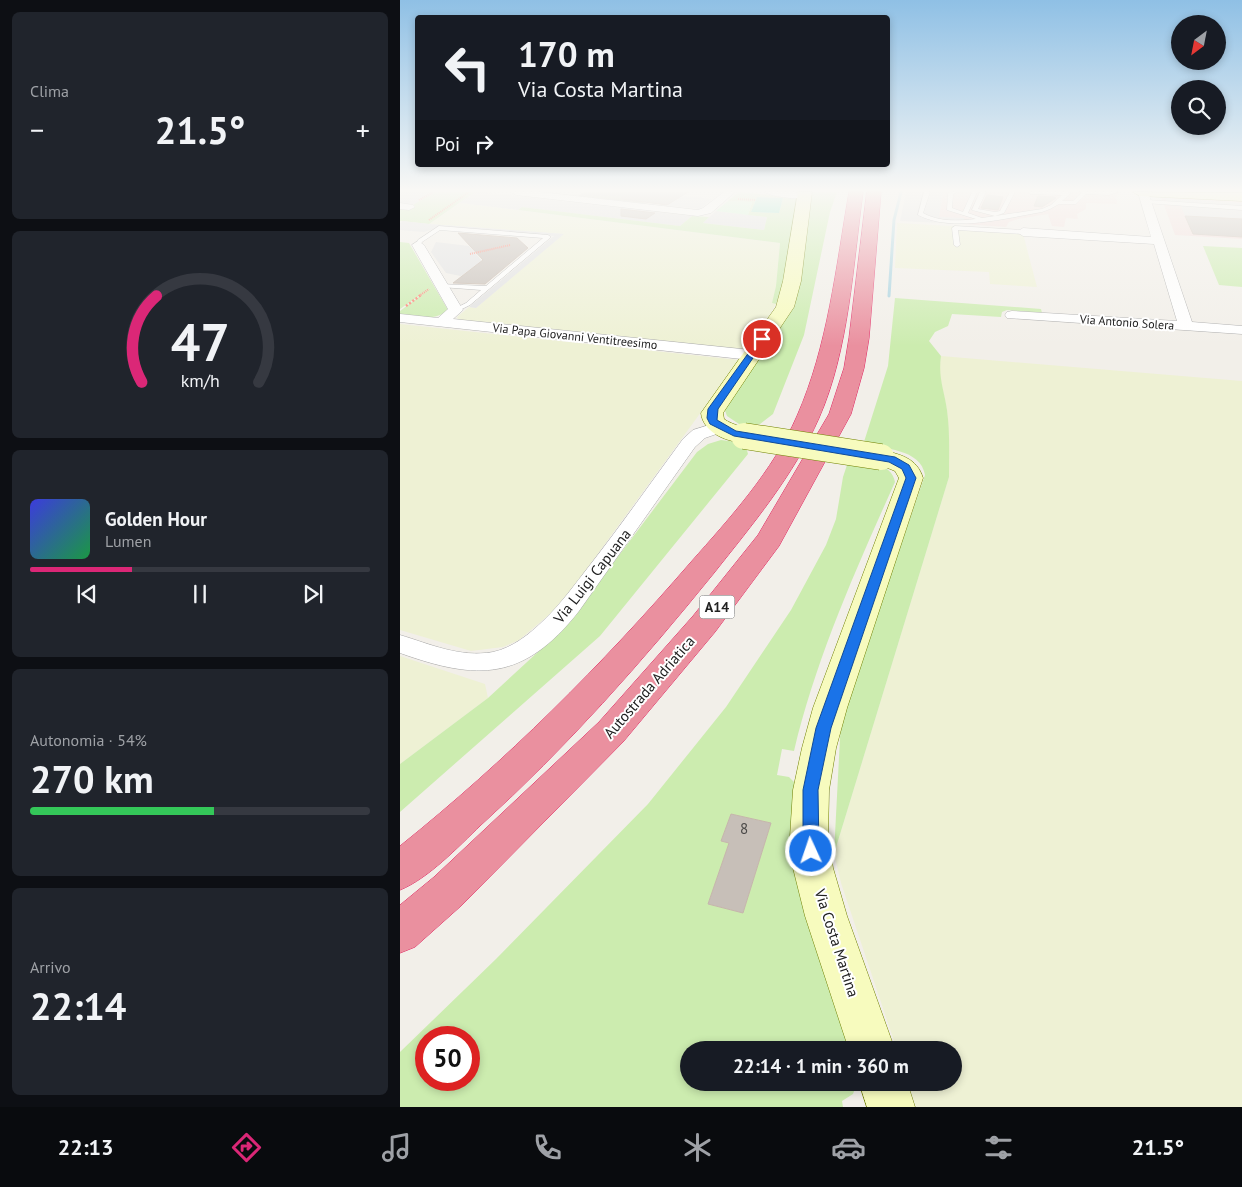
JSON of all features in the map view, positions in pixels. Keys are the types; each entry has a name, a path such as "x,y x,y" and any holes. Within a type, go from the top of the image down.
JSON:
{"highway":[{"name":"A14","path":"400,871 501,782 574,710 639,641 665,613 734,530 782,465 808,417 834,336 848,244"},
{"name":"Autostrada Adriatica","path":"400,932 448,892 611,732 704,624 769,540 840,414 854,368 869,244"}],"main road":[{"path":"719,427 711,418 713,409 785,306 792,281 798,244"},
{"name":"Via Costa Martina","path":"719,427 744,436 891,459 906,467 911,478 824,728 811,790 809,819 811,851 818,889 869,1041"},
{"path":"886,1091 891,1107"}],"street":[{"path":"1160,244 1186,326"},
{"path":"418,245 456,310 441,322"},
{"name":"Via Antonio Solera","path":"1012,315 1242,330"},
{"name":"Via Papa Giovanni Ventitreesimo","path":"400,318 751,355"},
{"name":"Via Luigi Capuana","path":"400,644 447,659 471,663 491,662 509,657 528,646 545,634 561,618 628,530 689,442 699,434 719,427"}],"lane":[{"path":"456,310 468,304 540,244"},
{"path":"441,285 487,288"}],"path":[{"path":"470,254 514,245"},
{"path":"400,310 432,287 441,285"}],"shaded area":[{"path":"435,244 469,246 482,261 461,276 446,273 431,252"},
{"path":"545,244 553,244 476,308 469,307"},
{"path":"552,244 780,244 776,286 772,303 776,304 748,352 458,320 457,317 469,307 476,308"},
{"path":"896,244 1026,244 1037,287 990,284 989,272 895,268"},
{"path":"400,324 739,360 575,585 550,614 519,640 503,647 471,651 400,630"},
{"path":"941,356 1242,381 1242,1107 916,1107 911,1091 962,1091 962,1041 894,1041 841,883 834,854 949,477 947,410 939,372"},
{"path":"400,656 485,684 488,698 400,764"}],"green space":[{"path":"400,244 409,244 448,310 443,314 431,317 400,314 400,311 432,287 400,309"},
{"path":"780,244 792,244 787,273 776,304 772,303 776,286"},
{"path":"805,244 823,244 804,335 773,414 760,424 742,426 727,416 724,408 795,306"},
{"path":"1203,246 1242,248 1242,287 1219,285"},
{"path":"895,298 1041,309 1042,313 1007,310 1002,312 1001,317 952,314 948,326 935,332 929,341 941,356 941,377 949,427 949,477 834,854 841,719 925,475 922,466 909,455 900,451 863,445 888,366"},
{"path":"721,440 745,443 748,454 600,636 400,812 400,764 488,698 564,628 697,452 708,444"},
{"path":"849,459 877,464 893,475 895,482 825,648 794,751 782,749 777,775 789,777 795,783 852,1041 680,1041 680,1091 854,1091 853,1094 842,1101 843,1107 400,1107 400,1052 415,1037 415,1091 480,1091 480,1026 427,1026 496,959 648,804 726,707 791,610 826,545 836,519 843,477","holes":["731,814 771,823 743,913 708,904 729,843 721,841"]}],"building":[{"path":"468,244 523,244 528,248 485,284 453,283 483,260"},
{"path":"731,814 771,823 743,913 708,904 729,843 721,841"}],"waterway":[{"path":"889,296 892,244"}],"route":[{"path":"762,339 713,409 711,418 713,422 734,434 891,459 906,467 910,472 911,478 824,728 811,790 809,837 811,851"}]}
